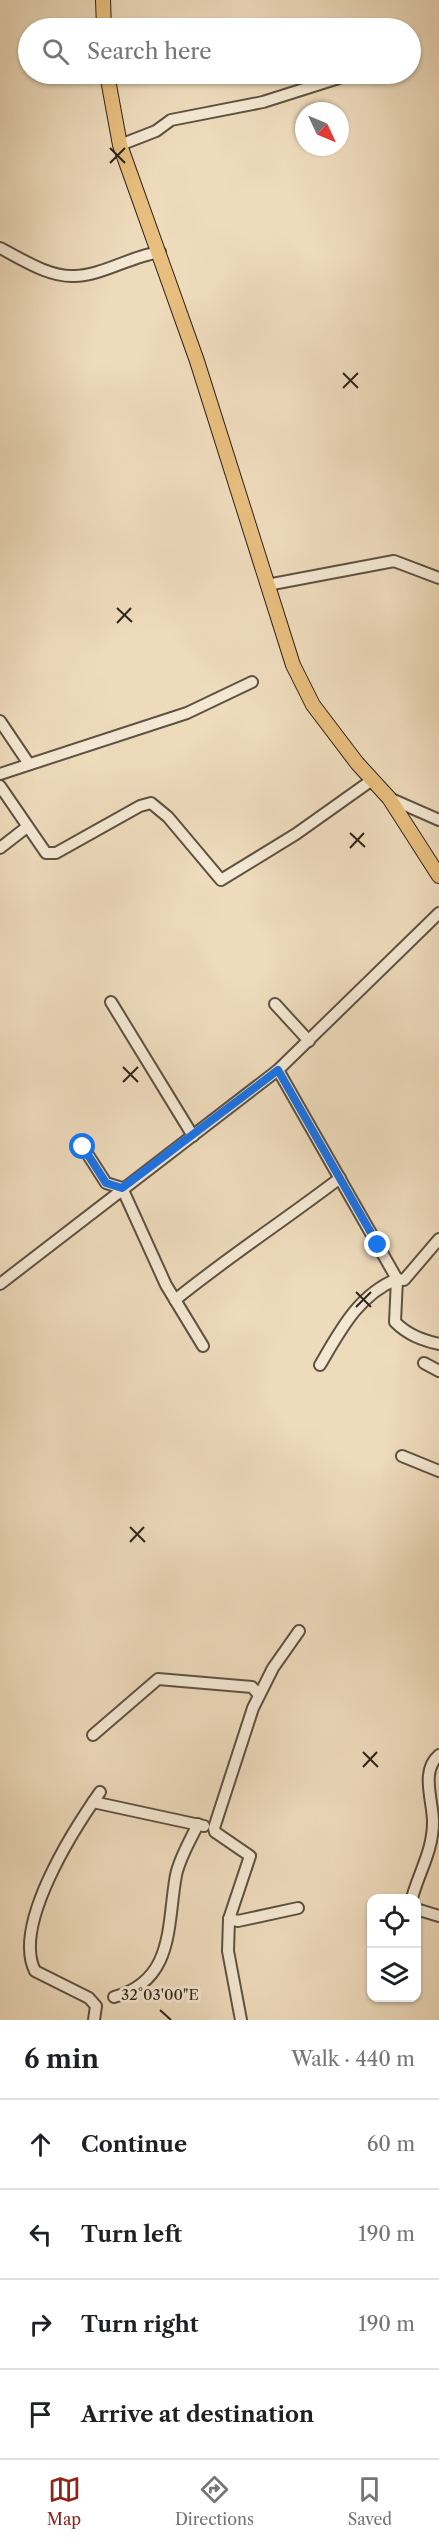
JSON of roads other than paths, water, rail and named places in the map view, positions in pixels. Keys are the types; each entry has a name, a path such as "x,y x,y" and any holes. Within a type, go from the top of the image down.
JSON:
{"main road":[{"path":"103,0 104,18"},
{"path":"109,84 120,145 160,252 292,665 313,705 389,798 439,876"}],"street":[{"path":"120,145 156,131 171,120 263,102 320,84"},
{"path":"0,248 45,270 75,277 142,254 160,252"},
{"path":"267,585 394,561 439,578"},
{"path":"0,774 188,712 252,682"},
{"path":"0,721 29,764"},
{"path":"0,786 42,849 50,855 140,806 151,803 168,817 221,880 296,834 372,780"},
{"path":"389,798 439,820"},
{"path":"0,848 27,827"},
{"path":"0,1284 278,1070 439,913"},
{"path":"111,1002 193,1136"},
{"path":"275,1004 309,1041"},
{"path":"278,1070 397,1279 395,1322 403,1330 421,1340 439,1344"},
{"path":"83,1147 106,1183 122,1188 175,1300 203,1346"},
{"path":"175,1300 340,1178"},
{"path":"320,1365 351,1313 364,1300 397,1279 404,1280 439,1239"},
{"path":"423,1363 439,1371"},
{"path":"402,1456 439,1471"},
{"path":"214,1830 245,1730 273,1668 299,1631"},
{"path":"93,1735 158,1679 252,1687 260,1695"},
{"path":"414,1894 426,1864 432,1838 430,1766 439,1755"},
{"path":"94,2020 96,2006 89,1998 40,1975 32,1963 35,1912 69,1835 100,1792"},
{"path":"93,1802 198,1824 214,1830 250,1856 229,1919 228,1951 241,2020"},
{"path":"114,1997 134,1992 146,1981 169,1943 181,1858 198,1824"},
{"path":"229,1919 238,1921 298,1908"},
{"path":"421,1910 439,1916"}]}
